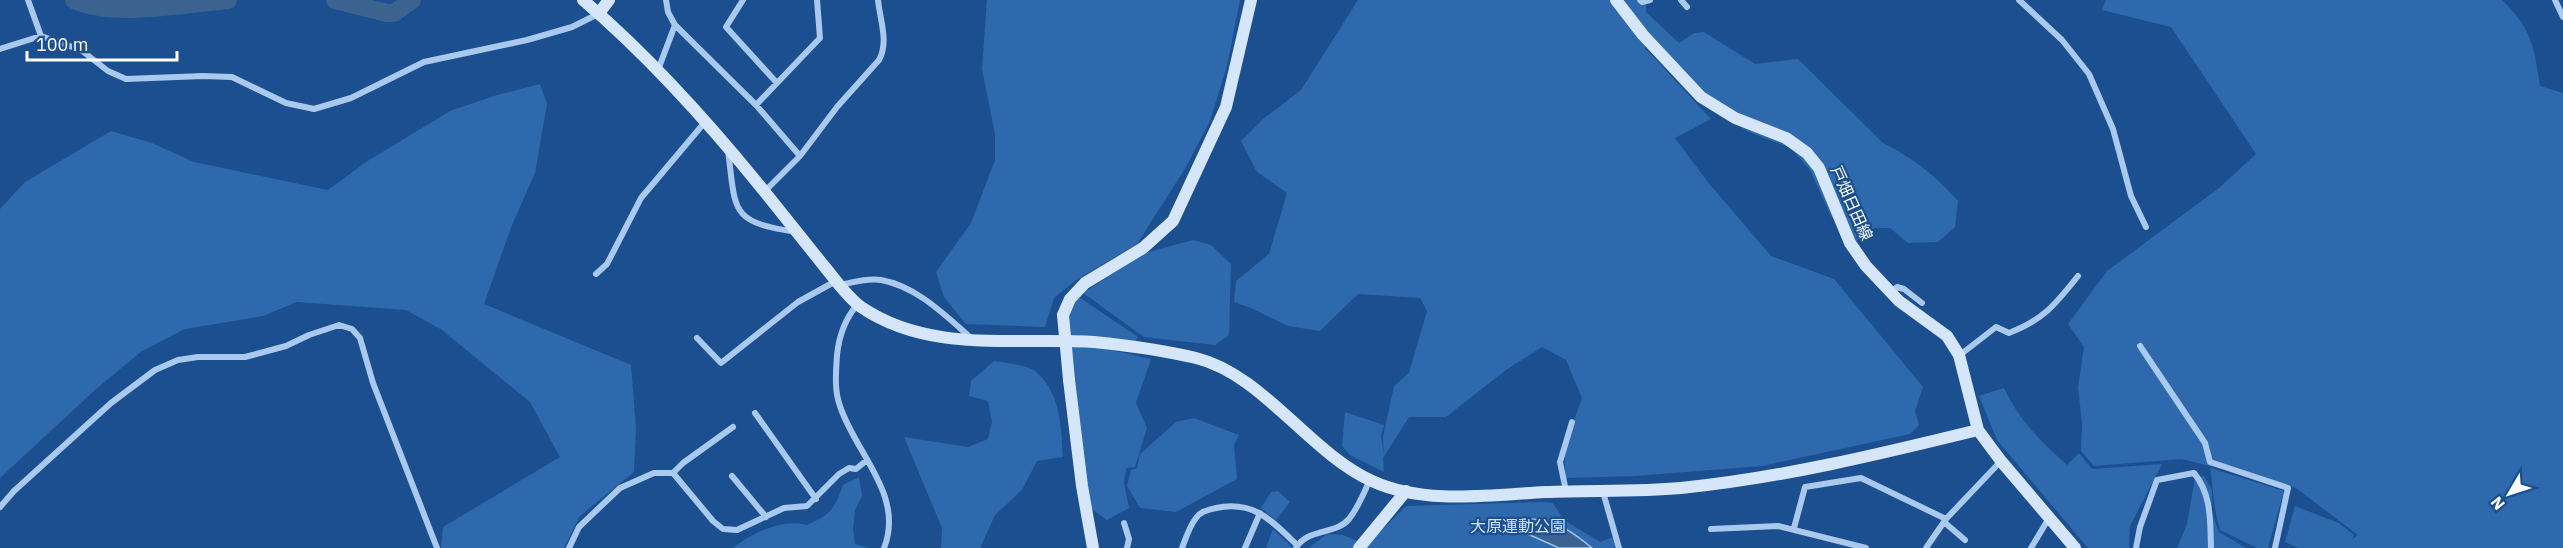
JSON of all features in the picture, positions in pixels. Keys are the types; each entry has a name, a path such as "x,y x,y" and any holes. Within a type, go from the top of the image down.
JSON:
{"street":[{"path":"28,0 41,36"},
{"path":"583,0 658,71 706,121 858,305 897,326 921,335 973,340 1094,342 1199,359 1225,369 1340,460 1370,480 1406,491 1430,494 1488,495 1679,488 1774,476 1978,430"},
{"path":"0,49 41,36 81,50 108,71 126,79 232,77 286,103 314,110 351,98 424,62 536,38 572,27 599,13 609,0"},
{"path":"666,0 668,12 675,25 756,105 800,156"},
{"path":"743,0 726,27 777,83"},
{"path":"756,105 820,38 817,0"},
{"path":"765,192 800,156 837,107 872,69 884,51 878,0"},
{"path":"1094,548 1082,486 1063,315 1070,299 1085,283 1143,248 1173,221 1226,106 1251,0"},
{"name":"戸畑日田線","path":"1616,0 1632,23 1701,97 1735,118 1800,145 1807,153 1819,168 1850,243 1866,266 1891,293 1947,336 1959,356 1978,430 2001,461 2075,548"},
{"path":"1641,0 1642,2 1650,0"},
{"path":"1681,0 1687,7"},
{"path":"2019,0 2062,39 2088,74 2113,129 2130,196 2146,227"},
{"path":"2555,0 2563,17"},
{"path":"658,71 675,25"},
{"path":"597,274 606,264 641,198 706,121"},
{"path":"728,147 734,198 741,213 751,222 797,232"},
{"path":"1959,356 1996,327 2009,333 2034,323 2057,303 2078,276"},
{"path":"697,338 721,363 798,302 838,283 880,280 894,283 918,295 973,340"},
{"path":"1891,293 1897,287 1904,289 1922,303"},
{"path":"858,305 845,321 838,349 835,379 840,406 886,498 889,525 884,548"},
{"path":"0,507 14,491 111,403 155,370 178,360 198,357 245,357 286,346 339,325 352,329 360,338 373,383 437,548"},
{"path":"2140,346 2205,443 2210,462 2288,488 2275,548"},
{"path":"755,413 816,499"},
{"path":"1566,491 1560,462 1572,422"},
{"path":"673,473 683,463 733,427"},
{"path":"569,548 579,527 620,489 654,472 673,473 713,521 723,529 737,530 784,508 807,506 839,474 849,468 856,469 867,460"},
{"path":"1926,548 1945,520 2001,461"},
{"path":"2136,548 2140,527 2157,480 2194,473 2204,484 2207,496 2211,548"},
{"path":"732,476 766,517"},
{"path":"1794,528 1805,487 1861,478 1945,520 1965,540"},
{"path":"1182,548 1197,516 1203,512 1229,506 1247,507 1260,513 1296,546 1311,535 1349,520 1370,480"},
{"path":"1359,548 1406,491"},
{"path":"1603,492 1619,548"},
{"path":"1245,548 1260,513"},
{"path":"2031,548 2050,518"},
{"path":"1124,523 1129,539 1126,548"},
{"path":"1711,529 1778,526 1794,528 1866,548"}],"green space":[{"path":"987,0 1240,0 1227,66 1210,121 1186,167 1137,244 1076,280 1054,298 1045,327 966,324 944,297 936,272 971,223 995,160 995,134 982,69"},
{"path":"1358,0 1646,0 1646,12 1679,43 1694,33 1704,32 1755,64 1798,59 1883,143 1924,168 1958,201 1955,227 1938,242 1908,243 1890,228 1875,228 1855,242 1831,216 1810,170 1791,148 1749,132 1707,107 1645,42 1645,48 1711,119 1675,138 1707,181 1771,256 1834,279 1923,387 1915,411 1919,425 1910,434 1762,466 1635,476 1566,478 1566,447 1582,398 1566,360 1542,347 1506,370 1446,417 1409,417 1383,458 1384,472 1350,455 1342,446 1345,412 1384,425 1381,435 1384,455 1383,437 1394,386 1409,373 1427,311 1420,298 1358,294 1320,331 1288,326 1234,302 1236,281 1269,254 1287,193 1257,172 1241,141 1263,119 1301,90"},
{"path":"2106,0 2502,0 2512,10 2526,29 2530,39 2540,86 2563,93 2563,548 2299,548 2285,542 2295,506 2339,523 2354,535 2352,539 2358,535 2296,488 2182,459 2094,466 2081,451 2082,423 2078,387 2084,347 2068,324 2107,271 2219,188 2256,154 2171,27 2102,10"},
{"path":"540,84 547,104 535,173 512,225 484,304 631,365 636,428 634,472 580,516 564,548 441,548 443,527 560,457 530,402 442,330 406,310 297,302 263,316 185,329 142,351 96,389 0,478 0,209 25,182 111,131 152,143 194,162 328,190 366,162 450,111 497,95"},
{"path":"1193,240 1211,245 1231,264 1229,335 1215,345 1144,337 1083,293 1145,253"},
{"path":"1079,297 1138,337 1134,344 1070,336 1068,315"},
{"path":"1070,347 1097,347 1151,359 1136,403 1147,428 1135,467 1126,468 1124,483 1129,508 1107,520 1089,507"},
{"path":"994,361 1026,367 1044,379 1058,411 1063,457 1037,461 1022,490 995,515 980,548 941,548 942,528 904,437 968,447 988,439 992,422 988,401 969,396 971,381"},
{"path":"2004,388 2031,430 2067,465 2079,453 2092,469 2162,464 2130,526 2129,548 2088,548 1997,440 1979,396"},
{"path":"1194,418 1239,435 1234,445 1237,479 1176,512 1140,508 1127,486 1131,470 1137,468 1140,454 1176,422"},
{"path":"2210,468 2284,491 2268,548 2257,548 2220,530"},
{"path":"2204,476 2212,490 2212,513 2219,532 2246,548 2177,548 2187,524 2195,478"},
{"path":"859,477 862,496 855,510 853,529 855,544 869,548 733,548 768,528 798,523 807,525 821,518 834,506 843,485"},
{"path":"1278,491 1290,502 1276,520 1261,508 1271,492"},
{"name":"大原運動公園","path":"1553,503 1564,520 1600,542 1618,535 1622,548 1309,548 1327,534 1343,535 1367,545 1406,506"},
{"path":"1273,529 1293,548 1266,548"}],"shaded area":[{"path":"1492,518 1535,519 1556,524 1579,537 1592,548 1559,548"}],"waterway":[{"path":"74,0 90,5 129,9 228,0"},
{"path":"335,0 387,13 394,13 412,0"}]}
